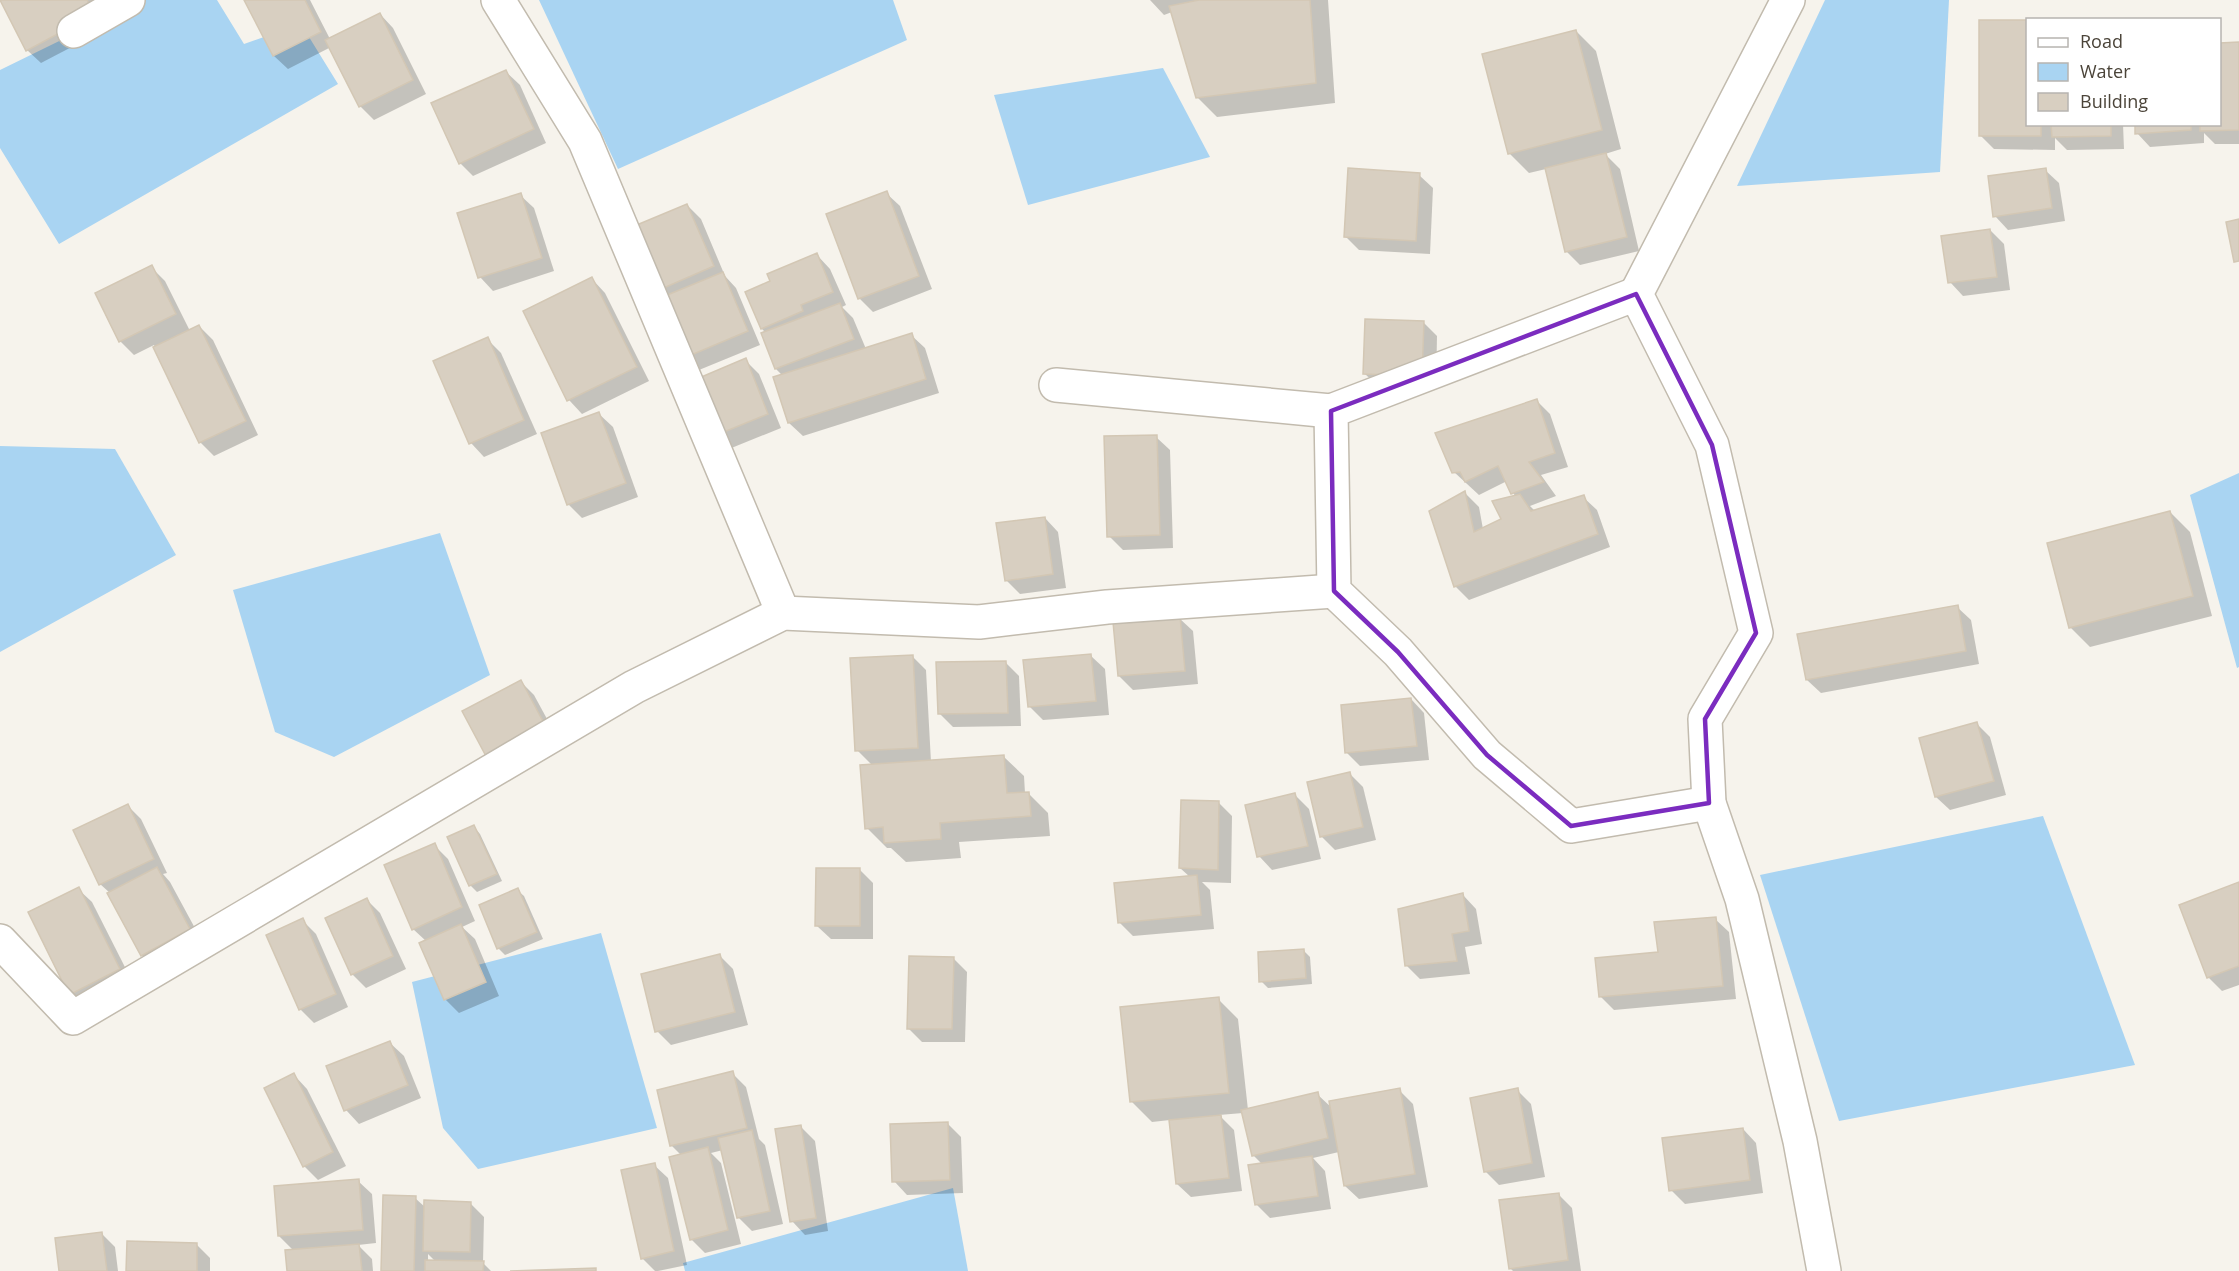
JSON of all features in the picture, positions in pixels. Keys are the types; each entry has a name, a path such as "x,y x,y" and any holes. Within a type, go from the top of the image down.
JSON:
{"street":[{"path":"74,31 128,0"},
{"path":"498,0 585,141 783,613"},
{"path":"1056,385 1331,411 1636,294 1788,0"},
{"path":"1636,294 1712,445 1756,633 1705,719 1709,803 1742,899 1800,1141 1824,1271"},
{"path":"1331,411 1334,591 1398,652 1487,755 1571,826 1709,803"},
{"path":"0,941 73,1018 634,687 783,613 979,622 1107,608 1334,591"}],"highlighted area":[{"path":"1636,294 1712,445 1756,633 1705,719 1709,803 1571,826 1487,755 1398,652 1334,591 1331,411"}],"water":[{"path":"143,0 217,0 244,44 301,24 338,84 59,244 0,148 0,70"},
{"path":"539,0 893,0 907,40 618,169"},
{"path":"1825,0 1949,0 1940,172 1737,186"},
{"path":"1163,68 1210,157 1028,205 994,95"},
{"path":"0,446 115,449 176,555 0,652"},
{"path":"2239,473 2239,667 2237,668 2190,495"},
{"path":"440,533 490,675 334,757 275,732 233,590"},
{"path":"2043,816 2135,1065 1839,1121 1760,875"},
{"path":"601,933 657,1128 478,1169 443,1128 412,982"},
{"path":"953,1188 968,1271 685,1271 683,1263"}],"building":[{"path":"0,0 87,0 95,14 26,51"},
{"path":"244,0 305,0 321,32 273,56"},
{"path":"1199,0 1310,0 1316,83 1196,98 1169,6"},
{"path":"380,13 413,80 359,107 325,40"},
{"path":"1979,20 2026,20 2026,126 2041,126 2041,136 1979,136"},
{"path":"1576,30 1602,130 1508,154 1482,54"},
{"path":"2239,42 2239,130 2200,131 2200,126 2221,126 2221,43"},
{"path":"506,70 534,129 459,164 431,103"},
{"path":"2051,126 2111,126 2111,136 2052,137"},
{"path":"2135,126 2191,126 2191,130 2135,134"},
{"path":"1606,153 1627,237 1565,252 1545,168"},
{"path":"1348,168 1420,173 1416,241 1344,237"},
{"path":"2046,168 2052,208 1993,217 1988,176"},
{"path":"887,191 919,276 858,299 826,214"},
{"path":"521,193 542,258 478,278 457,213"},
{"path":"687,204 714,266 659,290 632,227"},
{"path":"2239,219 2239,261 2234,262 2226,222"},
{"path":"1990,229 1997,277 1948,283 1941,236"},
{"path":"817,253 833,292 801,305 803,311 761,329 745,292 770,281 767,274"},
{"path":"152,265 176,314 119,342 95,293"},
{"path":"723,272 748,331 684,358 660,298"},
{"path":"592,277 637,367 567,401 523,311"},
{"path":"840,303 854,339 775,369 761,333"},
{"path":"1365,319 1424,321 1422,376 1363,374"},
{"path":"199,325 246,421 199,443 153,347"},
{"path":"912,333 926,379 788,423 773,377"},
{"path":"488,337 524,420 469,444 433,361"},
{"path":"746,358 768,414 714,436 692,381"},
{"path":"1537,399 1555,453 1529,462 1544,482 1511,494 1498,466 1465,482 1460,472 1452,473 1435,433"},
{"path":"599,412 626,483 567,505 541,433"},
{"path":"1157,435 1160,535 1107,537 1104,436"},
{"path":"1465,491 1474,532 1501,519 1492,501 1520,494 1531,511 1584,495 1598,534 1454,587 1429,511"},
{"path":"2170,511 2193,596 2069,628 2047,543"},
{"path":"1045,517 1053,574 1005,581 996,523"},
{"path":"1958,605 1966,651 1806,680 1797,634"},
{"path":"1180,616 1185,671 1118,676 1113,622"},
{"path":"1091,654 1096,701 1028,707 1023,660"},
{"path":"913,655 918,748 855,751 850,658"},
{"path":"1006,661 1008,713 938,714 936,662"},
{"path":"521,680 546,727 487,758 462,711"},
{"path":"1411,698 1417,746 1345,753 1341,705"},
{"path":"1977,722 1994,781 1935,797 1919,738"},
{"path":"1004,755 1007,793 1029,792 1031,816 940,823 941,839 884,843 883,827 865,829 860,765"},
{"path":"1350,772 1363,827 1320,837 1307,782"},
{"path":"1295,793 1308,846 1257,857 1245,805"},
{"path":"1181,800 1219,801 1218,870 1179,868"},
{"path":"128,804 154,859 99,885 73,830"},
{"path":"474,825 497,874 469,886 447,837"},
{"path":"435,843 462,907 412,930 384,865"},
{"path":"157,867 190,929 141,956 107,893"},
{"path":"816,868 860,868 860,926 815,926"},
{"path":"1197,875 1201,915 1118,923 1114,883"},
{"path":"2239,882 2239,966 2207,978 2179,905"},
{"path":"79,887 120,969 69,995 28,912"},
{"path":"518,888 537,932 497,949 479,905"},
{"path":"1463,893 1469,931 1452,934 1457,961 1405,966 1398,909"},
{"path":"367,898 393,956 351,975 325,918"},
{"path":"1716,917 1723,986 1599,997 1595,958 1658,952 1654,922"},
{"path":"303,918 336,994 299,1010 266,935"},
{"path":"461,924 486,982 444,1000 419,943"},
{"path":"1304,949 1306,978 1259,982 1258,952"},
{"path":"720,954 735,1012 655,1032 641,974"},
{"path":"909,956 954,957 952,1029 907,1029"},
{"path":"1219,997 1229,1093 1130,1102 1120,1007"},
{"path":"390,1041 408,1085 344,1111 326,1066"},
{"path":"733,1071 747,1128 670,1146 657,1090"},
{"path":"294,1073 333,1152 303,1167 264,1088"},
{"path":"1400,1088 1415,1174 1344,1186 1329,1101"},
{"path":"1518,1088 1532,1163 1484,1172 1470,1098"},
{"path":"1318,1092 1328,1138 1252,1156 1241,1110"},
{"path":"1221,1115 1229,1178 1176,1184 1169,1120"},
{"path":"948,1122 950,1180 892,1182 890,1124"},
{"path":"801,1125 816,1218 790,1222 775,1129"},
{"path":"1743,1128 1750,1180 1669,1191 1662,1138"},
{"path":"752,1130 770,1211 737,1218 718,1138"},
{"path":"708,1147 728,1230 690,1240 669,1157"},
{"path":"1312,1156 1318,1196 1255,1205 1248,1165"},
{"path":"655,1163 674,1251 641,1259 621,1170"},
{"path":"359,1179 363,1230 278,1236 274,1186"},
{"path":"1559,1193 1568,1260 1509,1269 1499,1200"},
{"path":"383,1195 416,1196 414,1271 381,1271"},
{"path":"424,1200 471,1202 470,1252 423,1251"},
{"path":"102,1232 107,1271 59,1271 55,1238"},
{"path":"127,1241 197,1243 197,1271 126,1271"},
{"path":"359,1244 362,1271 287,1271 285,1250"},
{"path":"425,1260 484,1261 483,1271 425,1271"},
{"path":"596,1268 596,1271 510,1271"}]}
